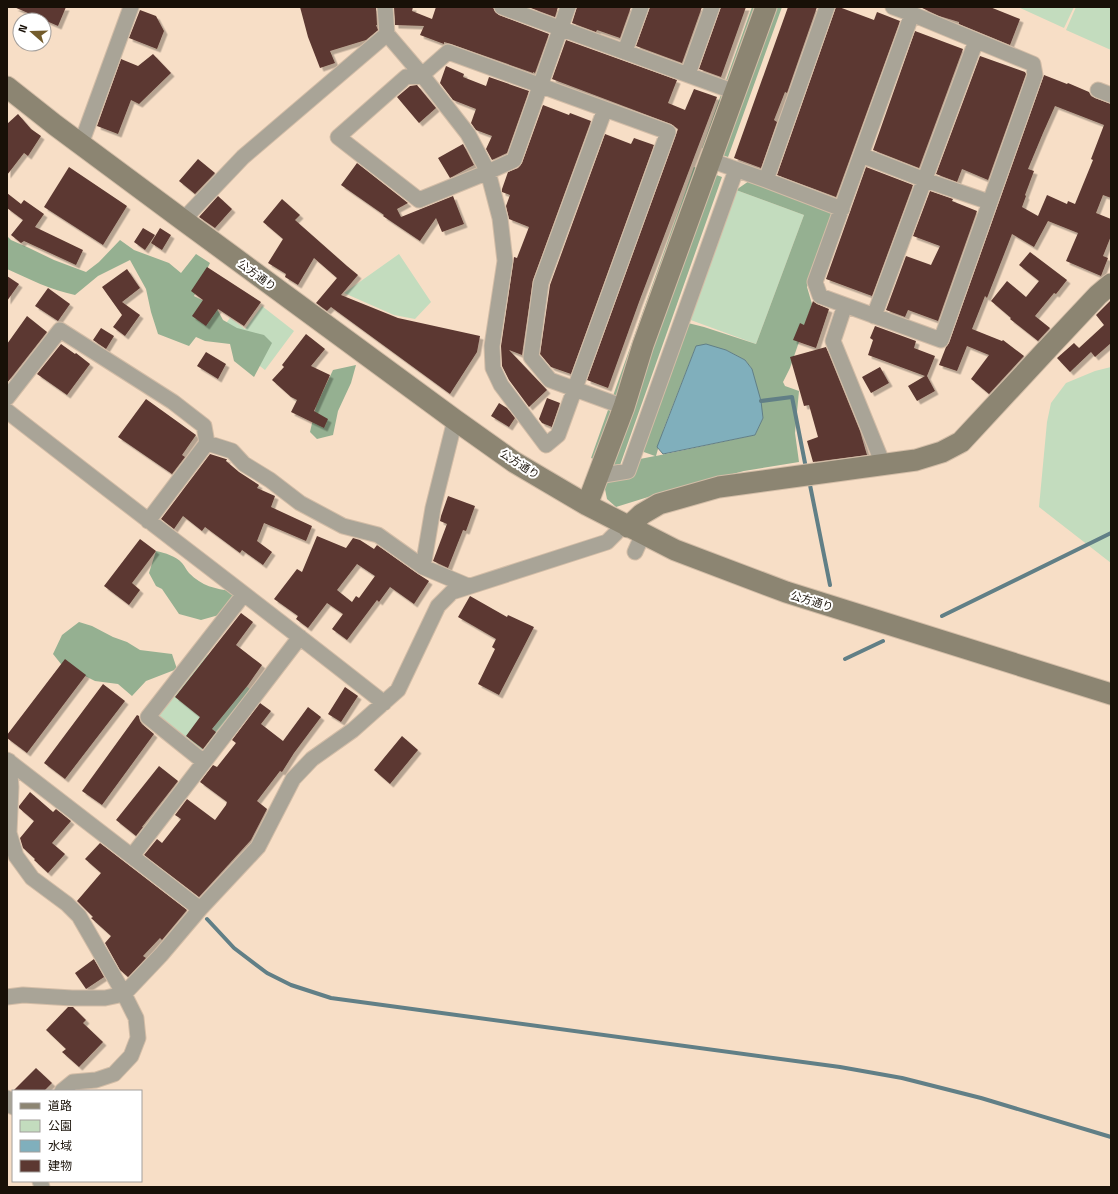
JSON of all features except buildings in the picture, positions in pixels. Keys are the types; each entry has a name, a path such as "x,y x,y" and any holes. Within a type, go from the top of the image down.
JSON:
{"street":[{"path":"81,144 131,7"},
{"path":"385,7 387,34 422,75 468,134 488,172 500,218 505,261 492,346 493,368 501,385 546,445 558,435 668,132 541,86 448,52 422,75 406,77 338,137 420,200 488,172 514,160 541,86 568,7"},
{"path":"502,7 735,92"},
{"path":"625,51 641,7"},
{"path":"688,74 712,7"},
{"path":"587,505 624,407 643,345 766,7"},
{"path":"766,180 827,7"},
{"path":"893,7 912,14 976,40 1033,64 1035,75 941,340 820,296 815,282 912,14"},
{"path":"183,220 242,157 387,34"},
{"path":"874,316 976,40"},
{"name":"公方通り","path":"7,87 183,220 455,420 514,462 587,505 632,534 786,592 1111,694"},
{"path":"605,109 541,284 531,357 550,380 624,407"},
{"path":"861,155 925,180 990,202"},
{"path":"710,160 842,209"},
{"path":"598,476 628,471 736,170"},
{"path":"7,997 23,995 72,998 105,998 124,994 258,847 293,779 312,759 352,730 398,690 438,606 452,592 607,542 616,532 632,534 642,514 659,504 719,487 916,460 942,452 961,442 1098,295 1111,284"},
{"path":"846,305 833,341 883,464"},
{"path":"7,398 60,330 173,402 204,426 208,443"},
{"path":"7,412 300,636 384,703"},
{"path":"423,567 433,508 455,420"},
{"path":"148,521 208,443"},
{"path":"208,443 232,451 244,464 270,480 300,503 343,526 378,536 423,567 468,586"},
{"path":"204,762 148,717 244,594"},
{"path":"132,856 300,636"},
{"path":"8,760 200,909"},
{"path":"8,760 11,787 9,833 16,856 32,878 67,904 79,916 124,994 136,1018 138,1038 131,1056 114,1074 96,1080 73,1082 63,1090"}],"green space":[{"path":"752,7 782,7 728,157 702,148"},
{"path":"1018,7 1074,7 1064,28"},
{"path":"1076,7 1111,7 1111,50 1066,30"},
{"path":"694,167 722,177 619,468 591,458"},
{"path":"749,181 835,212 807,287 812,304 790,368 783,382 785,386 799,391 795,433 799,462 744,471 661,493 616,507 607,499 604,484 640,459 655,456 641,451 688,323 756,344 804,215 736,190","holes":["696,346 726,350 745,360 752,369 763,418 755,435 656,456 664,428"]},
{"path":"736,190 804,215 756,344 688,319"},
{"path":"7,236 11,240 54,260 86,272 99,262 120,240 134,250 169,263 181,273 196,254 210,263 194,296 216,307 223,320 237,328 264,335 272,343 254,377 234,361 230,344 205,341 196,337 189,346 158,334 146,289 130,260 98,276 75,295 49,287 7,269"},
{"path":"399,254 431,302 415,319 394,315 344,293"},
{"path":"262,306 294,331 265,370 218,334 230,318 245,329"},
{"path":"356,365 351,383 338,411 333,435 317,439 310,432 316,406 333,370"},
{"path":"1111,367 1111,563 1039,507 1047,422 1051,403 1066,383 1095,371"},
{"path":"156,551 177,558 189,573 204,584 214,588 232,591 235,602 226,613 201,620 179,614 162,589 156,586 149,573"},
{"path":"79,622 92,626 113,637 127,642 140,650 172,654 177,669 146,681 132,696 118,684 95,681 61,664 53,654 62,635"},
{"path":"205,653 251,690 201,751 155,715"}],"water":[{"path":"706,344 726,350 745,360 752,369 761,401 763,418 755,435 663,454 657,447 696,346"}],"waterway":[{"path":"761,401 792,397 805,463"},
{"path":"810,485 830,585"},
{"path":"942,616 1111,533"},
{"path":"845,659 883,641"},
{"path":"207,919 234,948 267,973 291,985 331,998 840,1067 902,1078 981,1098 1111,1137"}]}
